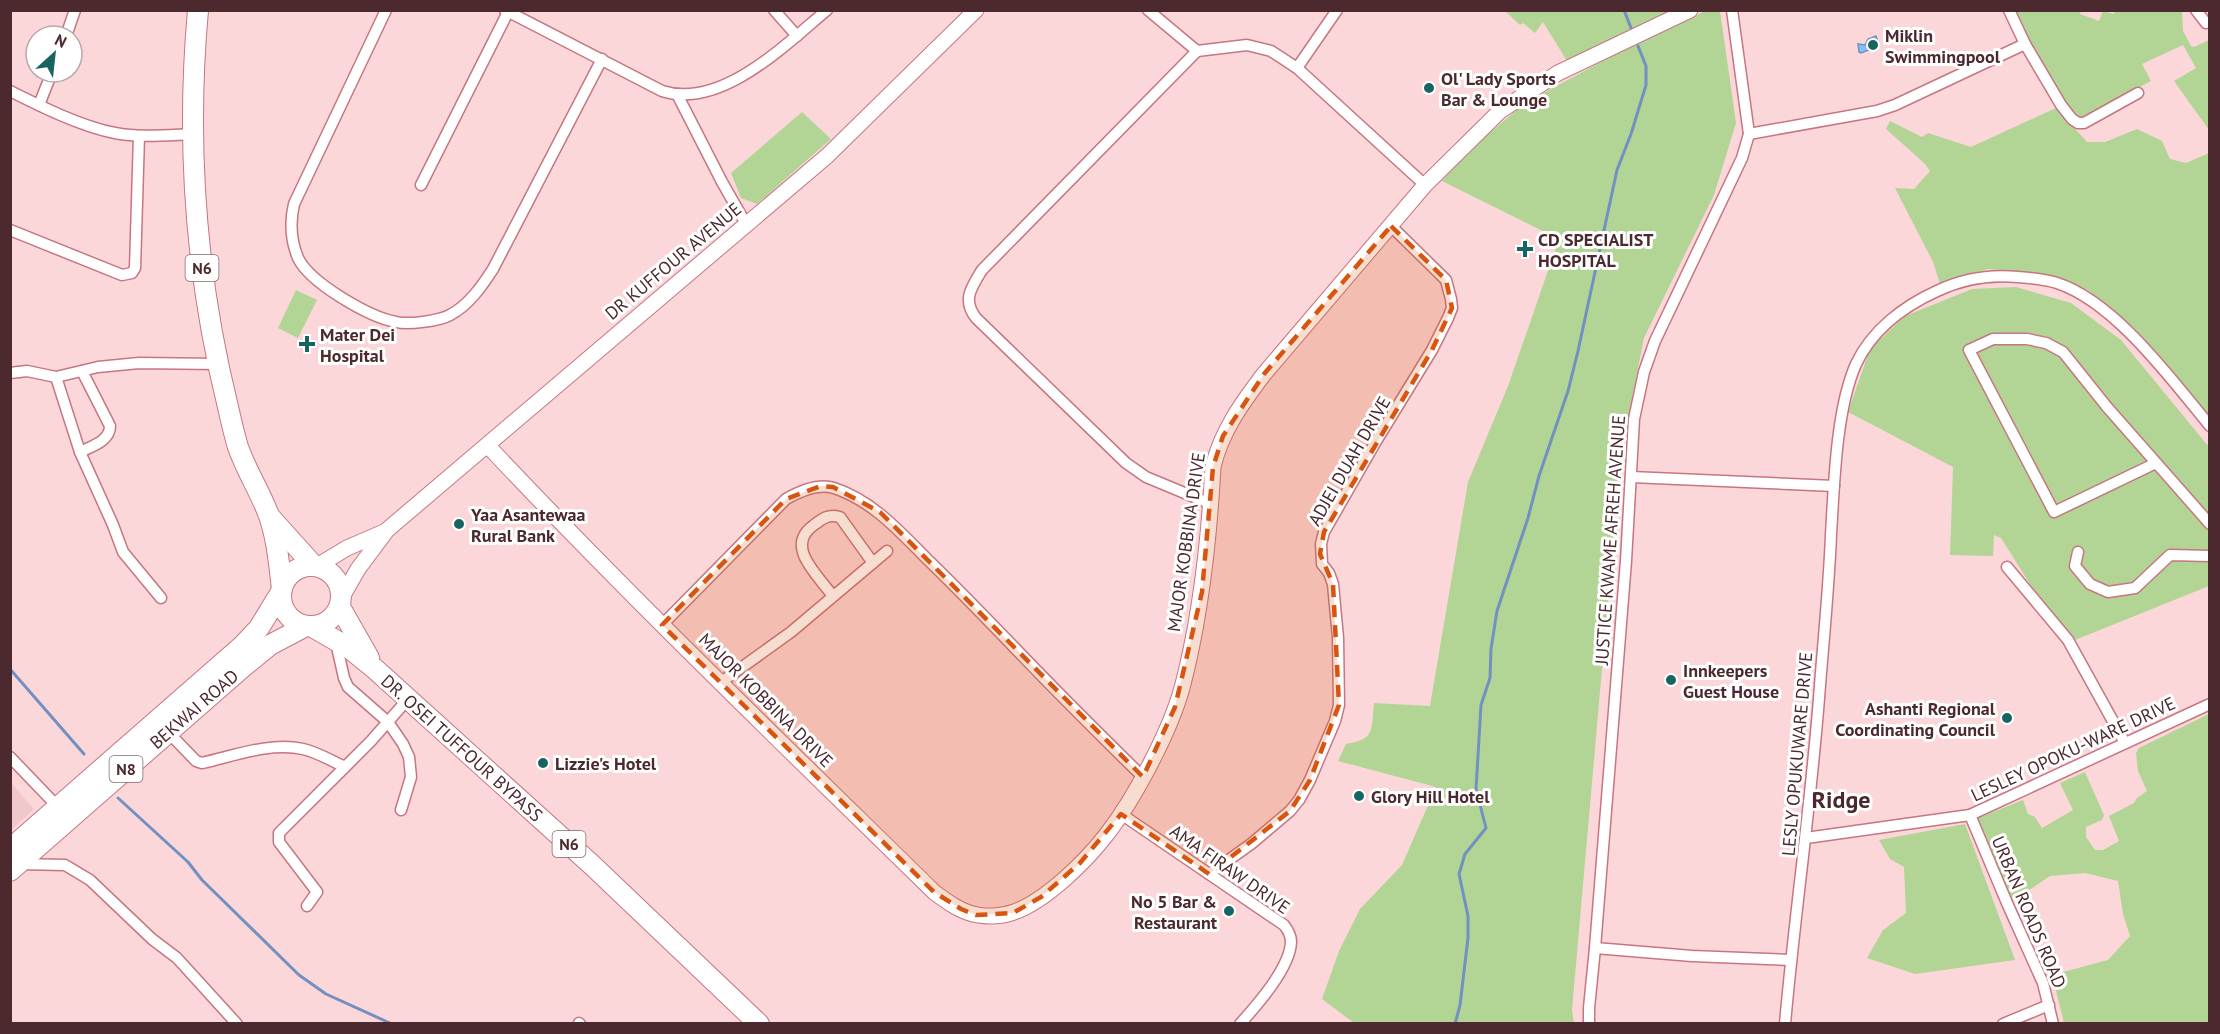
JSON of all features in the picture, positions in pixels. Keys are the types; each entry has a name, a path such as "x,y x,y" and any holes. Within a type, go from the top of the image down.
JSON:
{"highway":[{"name":"N6","path":"198,10 193,83 197,229 218,364 238,446 270,522 282,590 281,601 290,617 308,626"},
{"name":"N6","path":"270,522 315,566 332,574 341,589 341,602"},
{"path":"242,646 264,607 269,592 270,522"},
{"path":"282,590 286,579 294,572 303,567 315,566"},
{"name":"N8","path":"242,646 259,628 282,590"},
{"path":"308,626 323,624 333,618 341,602"},
{"name":"DR. OSEI TUFFOUR BYPASS","path":"341,602 371,665"},
{"name":"N8","path":"270,645 308,626"},
{"name":"DR. OSEI TUFFOUR BYPASS","path":"308,626 350,648 371,665 592,865 759,1023"},
{"path":"270,645 298,640 317,640 337,647 371,665"},
{"name":"BEKWAI ROAD","path":"13,861 270,645"},
{"name":"BEKWAI ROAD","path":"13,861 58,807 242,646"}],"street":[{"path":"386,10 294,204 291,230 299,258 308,272 354,306 397,323 419,322 449,316 467,302 483,284 493,269 602,59"},
{"path":"774,10 797,36"},
{"path":"421,185 507,11 662,91 678,96 713,88 740,78 769,60 827,10"},
{"name":"DR KUFFOUR AVENUE","path":"387,530 827,156 976,10"},
{"path":"1148,10 1197,51"},
{"path":"1297,68 1337,10"},
{"name":"MAJOR KOBBINA DRIVE","path":"488,446 720,683 934,892 976,915 1013,913 1041,897 1080,863 1107,834 1143,777 1175,707 1183,682 1202,592 1216,453 1223,436 1246,398 1425,185 1500,111 1558,73 1690,10"},
{"name":"JUSTICE KWAME AFREH AVENUE","path":"1589,1023 1634,419 1644,372 1655,340 1738,166 1749,134 1732,10"},
{"path":"2009,10 2025,44 2061,105 2078,123 2084,123 2138,93"},
{"path":"2196,10 2206,23"},
{"path":"1749,134 1877,111 1895,105 2025,44"},
{"path":"1211,504 1146,477 1126,463 976,318 968,302 982,270 1197,51 1247,45 1271,51 1297,68 1425,185"},
{"path":"39,105 47,84"},
{"path":"10,91 101,130 139,136 195,134"},
{"path":"678,96 746,224"},
{"path":"10,230 122,275 132,273 135,268 139,136"},
{"name":"ADJEI DUAH DRIVE","path":"1209,874 1251,844 1290,811 1299,800 1314,770 1335,721 1339,705 1338,638 1333,584 1322,564 1320,554 1324,532 1432,350 1452,308 1450,290 1446,280 1391,226"},
{"path":"1631,477 1834,486 1847,389 1863,351 1876,333 1905,308 1951,284 1992,275 2038,278 2058,283 2092,300 2109,312 2210,426"},
{"path":"2156,463 2054,512 1969,350 1993,339 2027,339 2046,343 2063,352 2107,407 2210,524"},
{"path":"10,373 27,371 56,377 145,362 218,364"},
{"path":"80,452 104,439 110,431 110,426 82,371"},
{"path":"56,377 80,452 123,552 161,598"},
{"path":"662,625 786,499 796,493 821,486 833,488 879,512 1143,777"},
{"name":"LESLY OPUKUWARE DRIVE","path":"1785,1023 1820,689 1834,486"},
{"path":"832,595 802,554 801,542 806,530 824,517 831,515 840,517 873,563"},
{"path":"315,566 387,530"},
{"path":"341,602 358,569 387,530"},
{"path":"720,683 791,632 886,551"},
{"path":"2078,552 2075,566 2090,584 2108,592 2134,588 2170,555 2210,556"},
{"path":"2007,567 2068,640 2125,743"},
{"path":"337,647 348,687 388,722 409,757 411,777 400,810"},
{"path":"307,906 317,892 279,842 279,833 408,699"},
{"name":"LESLEY OPOKU-WARE DRIVE","path":"1806,838 1970,815 2210,704"},
{"path":"168,732 196,761 202,764 267,748 297,748 310,751 345,767"},
{"path":"10,757 58,807"},
{"name":"AMA FIRAW DRIVE","path":"1121,814 1284,925 1292,940 1282,969 1240,1023"},
{"name":"URBAN ROADS ROAD","path":"1970,815 2043,983 2053,1023"},
{"path":"13,861 65,865 90,880 152,939 177,958 237,1023"},
{"path":"1595,948 1692,956 1791,960"},
{"path":"2002,1023 2049,1005"}],"highlighted area":[{"path":"1391,226 1446,280 1452,308 1432,350 1324,532 1320,554 1333,584 1339,705 1310,780 1290,811 1209,874 1121,814 1080,863 1041,897 1013,913 976,915 961,909 934,892 662,625 786,499 821,486 833,487 880,512 1143,777 1175,707 1202,592 1213,467 1223,436 1264,374"}],"shaded area":[{"path":"11,783 34,809 10,830"}],"green space":[{"path":"2117,10 2182,11 2183,31 2191,46 2194,47 2209,40 2209,130 2174,81 2196,68 2183,45 2142,64 2151,81 2078,120 2062,99 2012,11 2081,11 2080,14 2099,21 2103,11 2113,14"},
{"path":"1505,11 1671,11 1567,61 1543,22 1535,33 1523,23 1520,25"},
{"path":"1705,11 1720,11 1736,123 1714,195 1644,338 1621,453 1572,1010 1574,1023 1354,1023 1322,999 1339,951 1360,909 1402,865 1436,787 1338,761 1346,744 1363,739 1370,732 1374,703 1430,706 1468,482 1508,386 1559,239 1442,181 1474,146 1525,103 1601,62"},
{"path":"2056,108 2087,142 2105,142 2137,129 2162,141 2170,159 2186,163 2209,153 2209,421 2121,319 2088,290 2045,274 1988,269 1940,284 1933,262 1895,188 1914,189 1930,171 1886,129 1890,121 1922,137 1928,133 1971,147"},
{"path":"802,112 831,139 757,204 741,198 731,173"},
{"path":"2016,287 2071,303 2121,340 2209,447 2209,586 2075,640 2033,589 2001,538 1994,535 1993,556 1950,555 1953,467 1848,412 1870,349 1905,316 1972,289"},
{"path":"296,290 317,300 298,338 278,328"},
{"path":"2209,714 2209,1023 2064,1023 2052,975 2108,960 2130,936 2123,914 2118,881 2085,873 2050,876 2013,901 1978,818 2023,800 2028,814 2035,817 2042,828 2073,810 2060,783 2085,772 2104,815 2102,820 2086,827 2086,837 2095,850 2103,850 2119,841 2109,816 2134,803 2147,791 2138,771 2136,753 2139,748"},
{"path":"1965,824 2015,960 1915,974 1867,958 1883,930 1906,913 1904,867 1890,859 1879,840"}],"water":[{"name":"Miklin Swimmingpool","path":"1876,36 1879,46 1859,52 1858,44 1865,45 1868,39"}],"waterway":[{"path":"1624,10 1631,28"},
{"path":"1455,1024 1460,1005 1468,938 1468,916 1459,874 1465,854 1486,828 1476,789 1481,705 1490,678 1491,649 1497,611 1568,391 1617,170 1646,85 1646,66 1638,46"},
{"path":"10,669 84,754"},
{"path":"118,798 188,862 202,880 299,975 326,994 392,1024"}],"place":[{"name":"Miklin Swimmingpool","path":"1873,45"},
{"name":"Ol' Lady Sports Bar & Lounge","path":"1429,88"},
{"name":"CD SPECIALIST HOSPITAL","path":"1525,249"},
{"name":"Mater Dei Hospital","path":"307,344"},
{"name":"Yaa Asantewaa Rural Bank","path":"459,524"},
{"name":"Innkeepers Guest House","path":"1671,680"},
{"name":"Ashanti Regional Coordinating Council","path":"2007,718"},
{"name":"Lizzie's Hotel","path":"543,763"},
{"name":"Glory Hill Hotel","path":"1359,796"},
{"name":"No 5 Bar & Restaurant","path":"1229,911"}],"district":[{"name":"Ridge","path":"1841,799"}]}
